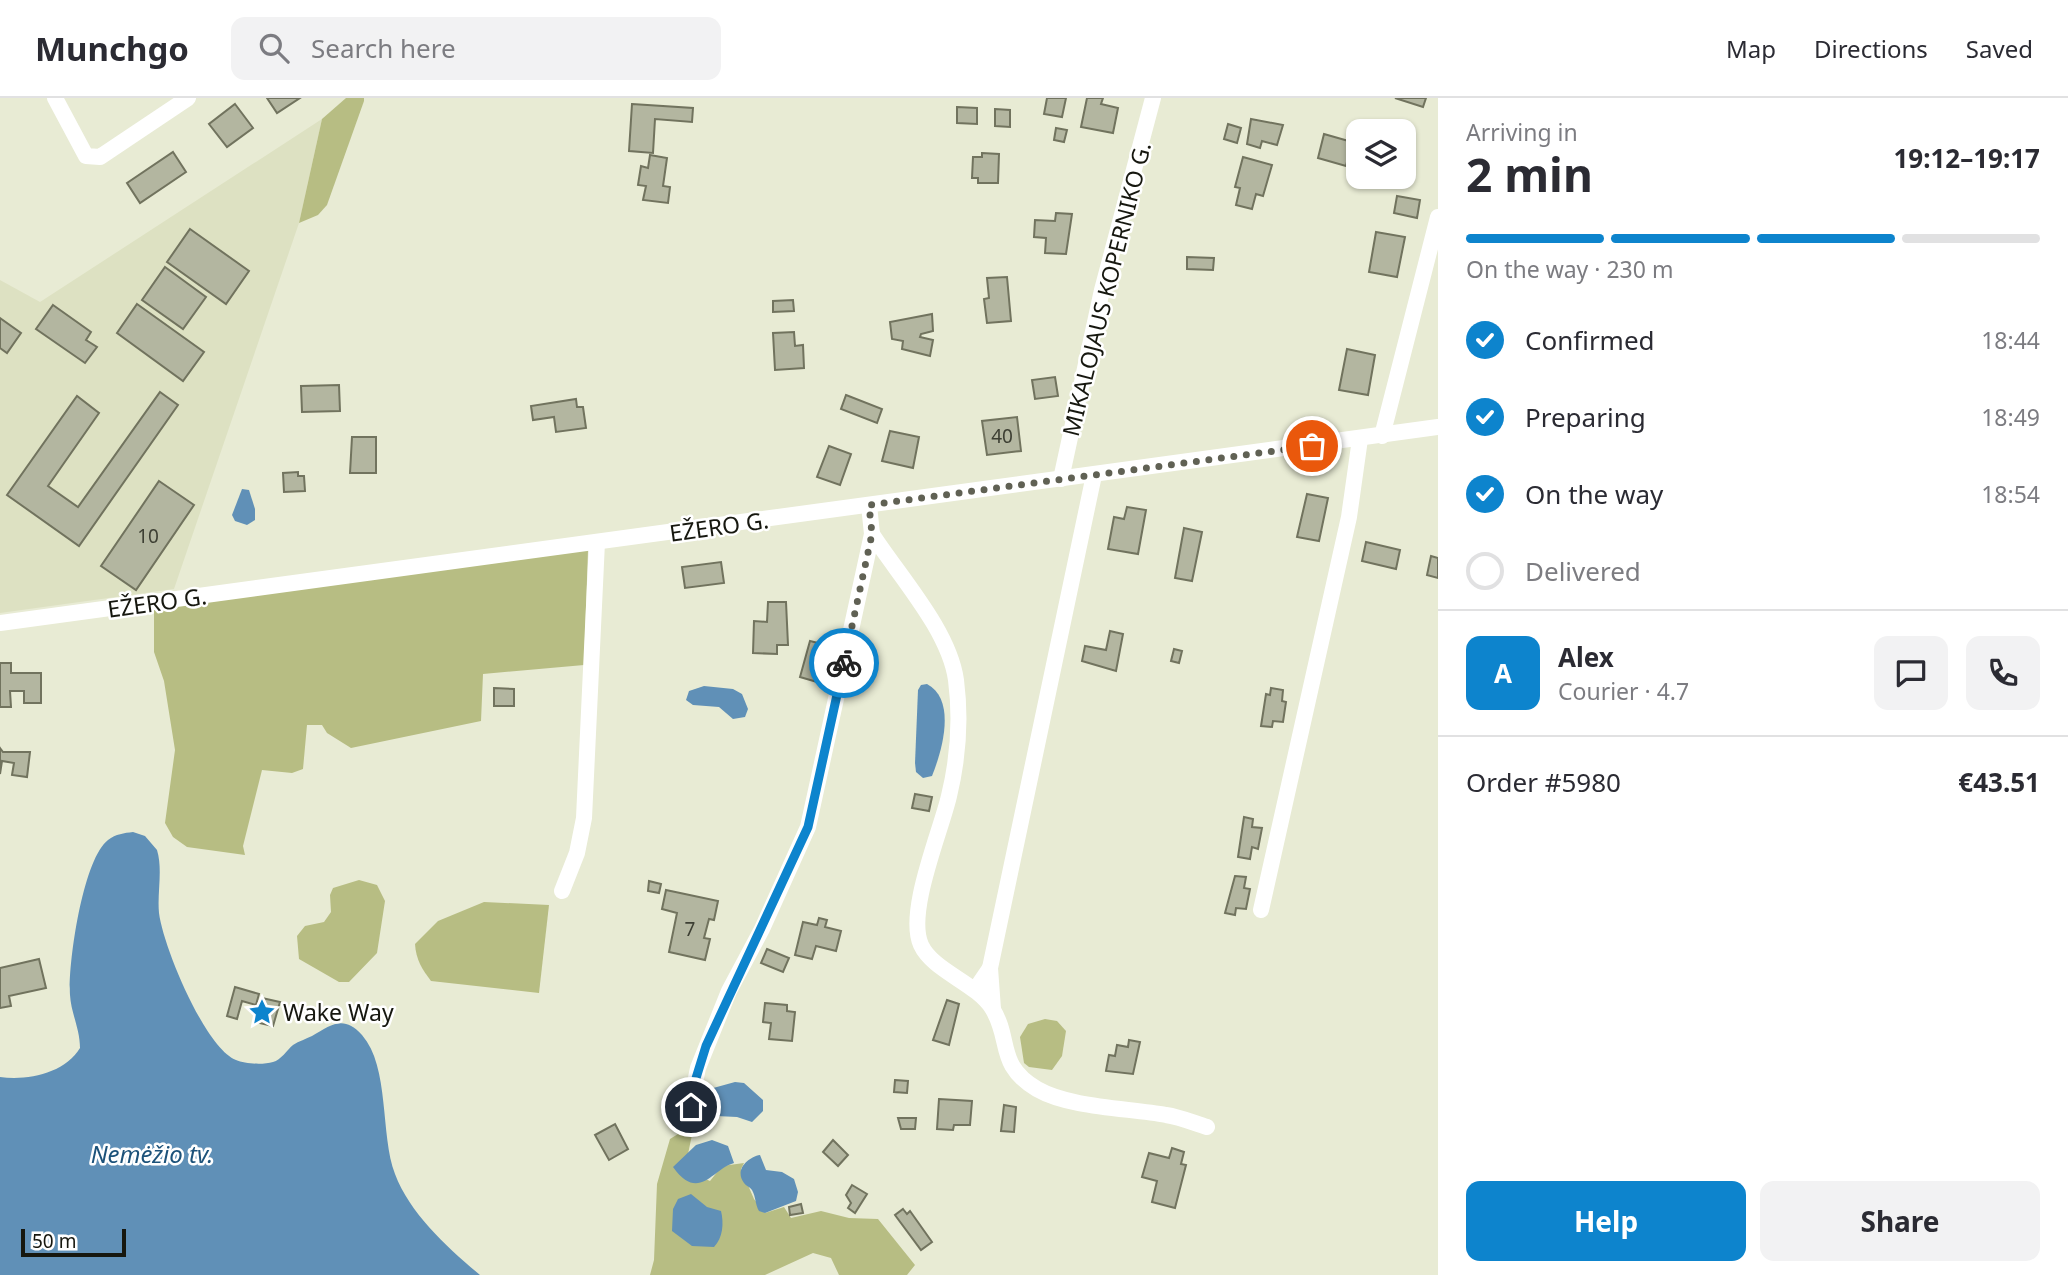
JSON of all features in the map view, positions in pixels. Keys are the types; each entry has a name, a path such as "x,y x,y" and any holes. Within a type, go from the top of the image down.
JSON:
{"street":[{"path":"55,98 86,156 100,157 188,98"},
{"name":"MIKALOJAUS KOPERNIKO G.","path":"1061,479 1102,290 1153,98"},
{"path":"1382,436 1438,217"},
{"name":"EŽERO G.","path":"0,623 1438,427"},
{"path":"1261,910 1349,517 1360,439"},
{"path":"1094,475 990,968 993,1009 1009,1063 1038,1089 1063,1099 1170,1115 1207,1127"},
{"path":"691,1107 698,1068 720,1013 808,827 872,534 869,505"},
{"path":"872,534 939,634 956,677 957,750 949,796 924,876 918,931 926,953 975,990 993,1009"},
{"path":"562,891 577,853 584,818 597,542"},
{"path":"975,990 990,968"}],"shaded area":[{"path":"322,119 299,223 174,589 0,613 0,280 40,302"}],"green space":[{"path":"346,98 364,98 364,101 327,205 318,215 299,223 322,119"},
{"path":"588,550 584,665 483,674 481,721 351,748 327,733 322,725 307,725 303,769 292,773 262,770 243,846 245,855 187,847 173,837 165,823 175,750 164,681 154,652 154,609"},
{"path":"359,880 377,885 385,901 377,953 349,982 339,982 299,959 297,936 305,926 324,922 331,912 330,895 333,888"},
{"path":"484,902 549,905 539,993 431,981 422,968 415,944 438,921"},
{"path":"1045,1019 1057,1021 1066,1031 1062,1056 1052,1070 1029,1067 1024,1063 1020,1037 1028,1024"},
{"path":"686,1129 693,1130 688,1154 676,1166 710,1181 722,1166 744,1163 741,1169 754,1199 765,1213 784,1207 791,1218 821,1211 849,1218 878,1219 915,1265 907,1275 839,1275 831,1258 813,1253 765,1275 650,1275 654,1260 657,1184 670,1139"}],"water":[{"path":"242,489 249,490 255,509 255,520 247,525 235,521 232,515"},
{"path":"927,684 942,702 945,727 932,776 923,778 916,772 915,763 918,690 921,685"},
{"path":"704,686 733,689 742,694 748,709 745,717 733,719 719,707 693,705 686,700 689,691"},
{"name":"Nemėžio tv.","path":"133,832 145,836 157,850 162,928 187,994 211,1037 224,1052 236,1060 264,1064 276,1061 293,1045 332,1025 344,1023 356,1029 371,1049 377,1065 390,1158 402,1189 431,1229 480,1275 0,1275 0,1077 22,1078 45,1073 65,1064 80,1048 71,1002 70,980 84,889 99,851 108,840"},
{"path":"735,1082 744,1083 763,1100 763,1111 752,1122 737,1117 716,1116 704,1109 702,1097 706,1090"},
{"path":"712,1140 728,1146 734,1163 698,1183 682,1177 673,1167 696,1145"},
{"path":"760,1155 766,1170 782,1172 794,1179 798,1192 796,1201 765,1213 759,1211 752,1190 744,1183 741,1173 747,1161"},
{"path":"691,1194 707,1207 721,1211 722,1230 714,1247 692,1246 672,1231 673,1209 678,1199"}],"building":[{"path":"267,98 300,98 277,113"},
{"path":"1047,98 1066,98 1062,117 1044,114"},
{"path":"1087,98 1103,98 1101,104 1118,108 1113,133 1081,127"},
{"path":"1395,98 1426,98 1423,107"},
{"path":"235,104 253,128 227,147 209,124"},
{"path":"632,104 693,108 692,122 655,119 653,153 629,151"},
{"path":"957,107 977,108 977,124 957,123"},
{"path":"995,109 1010,110 1010,127 995,126"},
{"path":"1251,119 1283,125 1277,145 1262,141 1260,148 1247,144"},
{"path":"1228,124 1241,128 1237,143 1224,139"},
{"path":"1056,128 1067,130 1064,142 1054,140"},
{"path":"1324,134 1346,140 1346,166 1318,158"},
{"path":"173,152 186,172 140,203 127,183"},
{"path":"982,153 999,154 998,183 978,183 978,178 972,178 973,157 982,157"},
{"path":"650,155 667,158 663,186 670,187 668,203 643,200 646,186 638,185 641,166 648,168"},
{"path":"1243,157 1272,165 1263,196 1256,194 1252,209 1236,205 1240,188 1235,187"},
{"path":"1397,196 1420,200 1417,218 1394,213"},
{"path":"1056,213 1072,214 1066,254 1045,253 1046,238 1034,237 1035,220 1055,221"},
{"path":"190,229 249,271 226,304 167,262"},
{"path":"1376,232 1405,237 1397,277 1369,272"},
{"path":"1187,257 1214,258 1213,270 1187,269"},
{"path":"165,267 206,297 183,329 142,300"},
{"path":"1007,277 1011,321 987,323 984,299 989,298 987,278"},
{"path":"793,300 794,311 773,312 773,301"},
{"path":"137,304 204,352 183,381 117,333"},
{"path":"53,305 91,332 86,340 97,347 85,363 36,329"},
{"path":"932,314 933,331 921,334 920,337 933,340 930,356 902,349 903,341 892,339 890,322"},
{"path":"0,318 21,333 7,353 0,348"},
{"path":"794,332 795,346 803,345 804,368 775,370 773,333"},
{"path":"1347,349 1375,355 1368,395 1339,390"},
{"path":"1055,377 1058,396 1035,399 1032,380"},
{"path":"339,385 340,411 302,412 301,386"},
{"path":"160,392 178,405 79,546 7,495 77,396 99,413 48,486 78,507"},
{"path":"846,395 882,409 877,423 841,409"},
{"path":"576,399 577,407 583,407 586,428 556,432 554,417 533,420 531,406"},
{"path":"1017,417 1021,451 987,455 982,421"},
{"path":"890,431 919,437 913,468 882,461"},
{"path":"352,437 376,437 376,473 350,473"},
{"path":"829,446 851,454 840,485 817,477"},
{"path":"298,472 298,476 304,476 305,491 284,492 283,473"},
{"path":"159,481 194,505 136,590 101,566"},
{"path":"1307,494 1328,498 1319,541 1297,537"},
{"path":"1127,507 1146,510 1138,554 1108,549 1114,517 1124,519"},
{"path":"1184,528 1202,532 1192,581 1175,578"},
{"path":"1366,542 1400,550 1396,569 1362,561"},
{"path":"1431,556 1438,558 1438,578 1427,575"},
{"path":"721,562 724,583 685,588 682,567"},
{"path":"768,602 786,602 788,645 777,645 777,654 753,653 754,621 767,622"},
{"path":"1110,631 1123,634 1116,671 1082,661 1085,646 1106,650"},
{"path":"810,641 826,645 817,682 800,677"},
{"path":"1174,649 1182,651 1179,663 1171,661"},
{"path":"0,663 11,663 11,673 41,673 41,703 24,703 24,691 10,691 11,707 0,707"},
{"path":"494,688 514,689 514,706 494,706"},
{"path":"1271,688 1283,690 1282,701 1286,702 1283,722 1273,721 1272,727 1261,726 1266,694 1270,695"},
{"path":"0,748 3,752 30,752 27,777 12,775 14,763 2,761 0,774"},
{"path":"915,794 932,797 929,811 912,808"},
{"path":"1244,817 1253,819 1252,827 1262,828 1258,849 1252,847 1250,859 1238,857"},
{"path":"1235,876 1246,877 1244,888 1250,889 1246,909 1236,908 1235,915 1225,913"},
{"path":"649,881 661,884 659,893 648,891"},
{"path":"666,890 718,901 714,920 709,919 704,938 710,939 705,960 669,952 677,913 662,909"},
{"path":"819,918 827,920 825,927 841,931 836,951 816,946 812,959 795,955 803,922 817,925"},
{"path":"767,949 789,958 783,972 761,963"},
{"path":"39,959 46,988 9,996 11,1006 0,1008 0,968"},
{"path":"235,987 259,994 256,1005 242,1001 237,1019 227,1016"},
{"path":"262,998 280,1002 273,1026 255,1022"},
{"path":"947,1000 959,1004 949,1045 933,1040"},
{"path":"765,1003 787,1005 787,1011 795,1012 792,1041 769,1039 771,1023 763,1022"},
{"path":"1129,1040 1140,1042 1133,1074 1106,1071 1109,1055 1115,1056 1117,1045 1128,1047"},
{"path":"895,1080 908,1081 907,1093 894,1092"},
{"path":"939,1099 972,1101 970,1125 954,1125 953,1130 937,1129"},
{"path":"1004,1105 1016,1107 1014,1132 1001,1131"},
{"path":"898,1118 916,1118 915,1129 901,1129"},
{"path":"615,1124 628,1149 609,1160 595,1135"},
{"path":"833,1140 848,1155 838,1166 823,1152"},
{"path":"1172,1148 1184,1152 1181,1164 1186,1165 1175,1208 1152,1202 1157,1181 1142,1177 1149,1153 1169,1158"},
{"path":"852,1185 867,1194 855,1213 848,1208 851,1203 846,1195"},
{"path":"801,1204 803,1213 790,1215 789,1207"},
{"path":"903,1209 907,1214 910,1211 932,1242 921,1250 895,1215"}],"way so far":[{"path":"844,663 872,534 869,505 1312,446"}],"place":[{"name":"Wake Way","path":"262,1012"}],"route":[{"path":"691,1107 692,1091 706,1046 729,991 762,929 808,827 844,663"}]}
